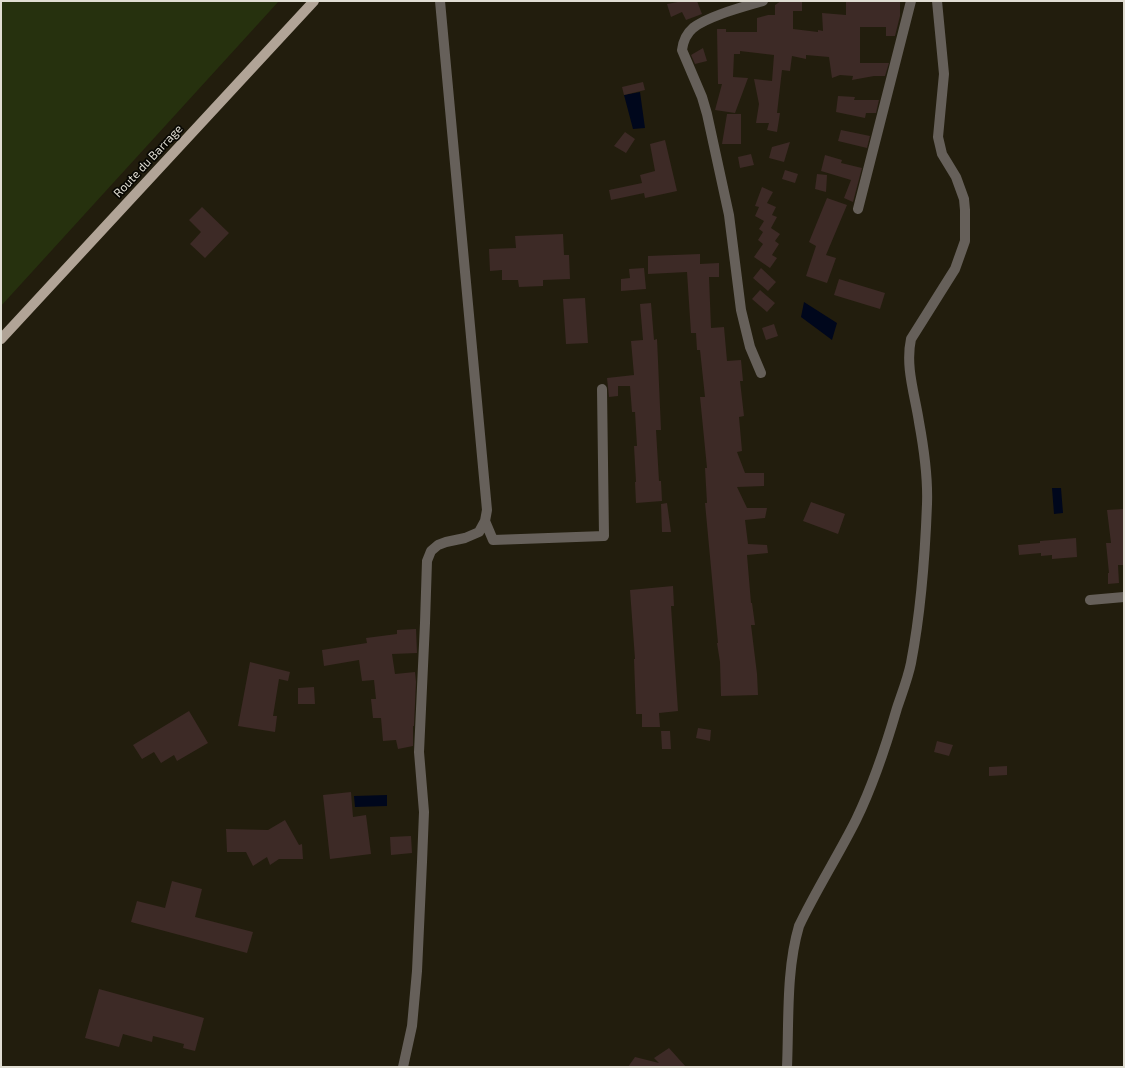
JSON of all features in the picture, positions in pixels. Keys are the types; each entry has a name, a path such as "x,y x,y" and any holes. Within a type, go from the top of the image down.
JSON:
{"main road":[{"name":"Route du Barrage","path":"1,339 314,1"}],"street":[{"path":"403,1067 412,1026 422,862 424,812 419,752 427,561 431,551 438,545 465,538 479,532 485,521 487,510 440,1"},
{"path":"761,373 750,347 741,310 729,215 707,114 702,97 682,50 682,44 692,29 704,21 762,1"},
{"path":"858,209 911,1"},
{"path":"787,1067 790,992 794,943 799,926 856,820 870,787 889,735 910,665 917,625 923,580 927,503 925,464 920,422 909,366 908,350 914,334 955,269 965,241 964,199 956,177 942,154 938,137 944,74 937,1"},
{"path":"485,521 493,540 604,536 602,389"},
{"path":"1090,600 1124,597"}],"green space":[{"path":"1,1 279,1 1,306"}],"water":[{"path":"640,92 645,128 633,129 624,95"},
{"path":"804,302 837,323 832,340 801,317"},
{"path":"1052,488 1061,488 1063,513 1054,514"},
{"path":"387,795 387,806 355,807 354,796"}],"building":[{"path":"683,1 697,1 702,14 686,20 682,12 671,17 667,4"},
{"path":"781,1 802,1 802,11 793,11 793,29 818,32 818,30 823,31 822,13 846,15 846,1 900,1 900,16 895,36 886,36 886,27 860,27 860,63 889,63 885,76 874,76 852,80 853,76 840,75 832,78 829,57 806,55 806,59 792,56 790,71 782,70 777,113 780,113 777,132 767,130 769,123 756,123 759,104 754,79 772,81 774,55 740,51 740,54 734,54 733,77 748,78 735,113 715,110 722,84 718,84 717,29 726,29 726,32 757,32 757,18 775,15 775,5"},
{"path":"703,48 707,61 695,64 691,55"},
{"path":"643,82 645,90 624,95 622,87"},
{"path":"838,96 855,97 854,100 879,100 876,113 866,113 865,118 836,112"},
{"path":"727,114 741,114 741,144 722,144"},
{"path":"841,130 870,136 867,148 838,141"},
{"path":"625,132 635,139 626,153 614,146"},
{"path":"665,140 677,191 645,198 644,193 611,200 609,190 642,183 640,175 655,171 650,144"},
{"path":"790,142 784,162 769,158 772,147"},
{"path":"751,154 754,165 740,168 738,157"},
{"path":"825,155 842,160 841,163 862,168 853,202 844,198 851,180 821,171"},
{"path":"785,170 798,174 795,183 782,179"},
{"path":"817,174 827,175 826,192 815,189"},
{"path":"762,187 773,192 767,203 776,207 772,215 777,217 771,228 780,234 775,241 779,244 772,255 777,258 770,268 754,257 763,244 758,240 763,232 759,229 764,221 755,216 759,207 755,206"},
{"path":"827,198 847,205 826,255 836,258 827,283 806,276 816,246 809,242"},
{"path":"202,207 229,233 205,258 190,244 201,232 189,220"},
{"path":"563,234 564,255 569,255 570,279 543,280 543,286 519,287 518,280 502,280 502,270 490,271 489,249 516,248 515,236"},
{"path":"700,254 700,264 719,263 719,277 709,277 711,328 724,327 727,361 741,360 743,381 740,381 744,416 739,417 742,451 737,452 745,473 764,473 764,486 737,487 747,508 767,508 765,518 745,520 748,544 767,545 768,553 747,555 751,603 755,625 751,625 758,695 721,696 720,662 717,643 705,503 707,503 705,468 707,468 700,397 705,397 700,350 697,350 696,333 691,333 687,272 648,274 648,256"},
{"path":"644,268 646,289 621,291 621,279 630,278 629,269"},
{"path":"761,268 776,282 768,291 753,278"},
{"path":"839,279 885,293 880,309 834,295"},
{"path":"760,290 775,303 767,312 752,299"},
{"path":"585,298 588,343 566,344 563,299"},
{"path":"651,303 654,340 657,339 661,430 656,430 659,481 661,481 662,501 636,503 634,446 637,446 635,412 632,412 630,386 618,386 618,396 609,397 607,378 634,375 631,341 643,340 640,304"},
{"path":"774,324 778,336 766,340 762,328"},
{"path":"811,502 845,514 838,534 803,521"},
{"path":"667,503 671,532 662,532 661,504"},
{"path":"1124,509 1124,565 1118,565 1119,583 1108,584 1109,573 1106,543 1111,543 1107,510"},
{"path":"1076,538 1077,557 1052,559 1052,555 1041,556 1041,553 1019,555 1018,545 1040,543 1040,541"},
{"path":"673,586 674,606 671,606 678,711 659,713 660,727 642,727 642,714 636,714 635,659 630,590"},
{"path":"416,629 417,653 392,654 395,674 415,672 416,682 413,746 398,749 396,740 383,741 381,718 373,718 371,699 376,699 374,680 362,681 359,660 324,666 322,650 367,643 366,638 397,634 397,630"},
{"path":"250,662 290,672 288,681 279,679 273,716 277,716 275,732 238,726"},
{"path":"314,687 315,704 298,704 298,688"},
{"path":"189,711 208,743 177,761 174,755 161,763 154,752 142,759 133,745"},
{"path":"698,728 711,730 710,741 696,738"},
{"path":"661,731 670,731 671,749 662,749"},
{"path":"937,741 953,745 949,756 934,752"},
{"path":"1007,766 1007,775 989,776 989,767"},
{"path":"351,792 353,817 366,815 371,854 330,859 323,795"},
{"path":"285,820 299,845 302,844 303,859 279,859 270,865 267,857 253,866 246,852 227,852 226,829 268,830"},
{"path":"411,836 412,853 391,855 390,837"},
{"path":"172,881 202,889 195,917 253,932 247,953 131,922 137,901 165,908"},
{"path":"99,989 204,1018 195,1051 183,1048 184,1044 153,1036 152,1042 123,1034 119,1047 85,1038"},
{"path":"669,1048 686,1067 628,1067 635,1057 659,1063 654,1058"}]}
